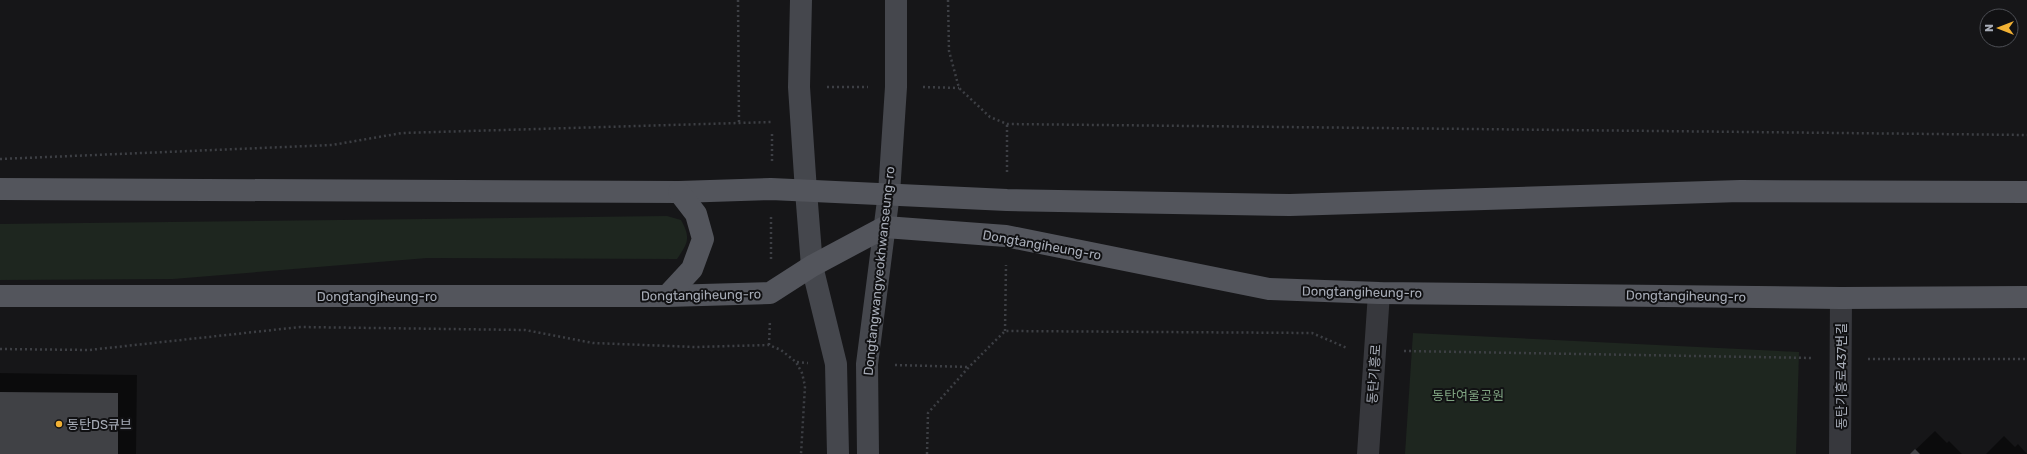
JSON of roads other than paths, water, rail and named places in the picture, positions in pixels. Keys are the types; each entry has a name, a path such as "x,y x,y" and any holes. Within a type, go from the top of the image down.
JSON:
{"main road":[{"path":"0,189 679,192 771,189 889,193 1006,200 1290,205 1740,191 2027,192"},
{"path":"667,296 692,269 703,239 696,214 679,192"},
{"name":"Dongtangiheung-ro","path":"0,296 667,296 770,294 812,266 885,227 1006,236 1269,289 1379,293 1841,298 2027,297"}],"street":[{"path":"801,0 799,87 812,266 836,364 838,454"},
{"name":"Dongtangwangyeokhwanseung-ro","path":"868,454 867,364 889,193 896,87 896,0"},
{"name":"동탄기흥로","path":"1368,454 1379,293"},
{"name":"동탄기흥로437번길","path":"1840,454 1841,298"}],"place":[{"name":"동탄DS큐브","path":"59,424"}],"park label":[{"name":"동탄여울공원","path":"1468,395"}]}
